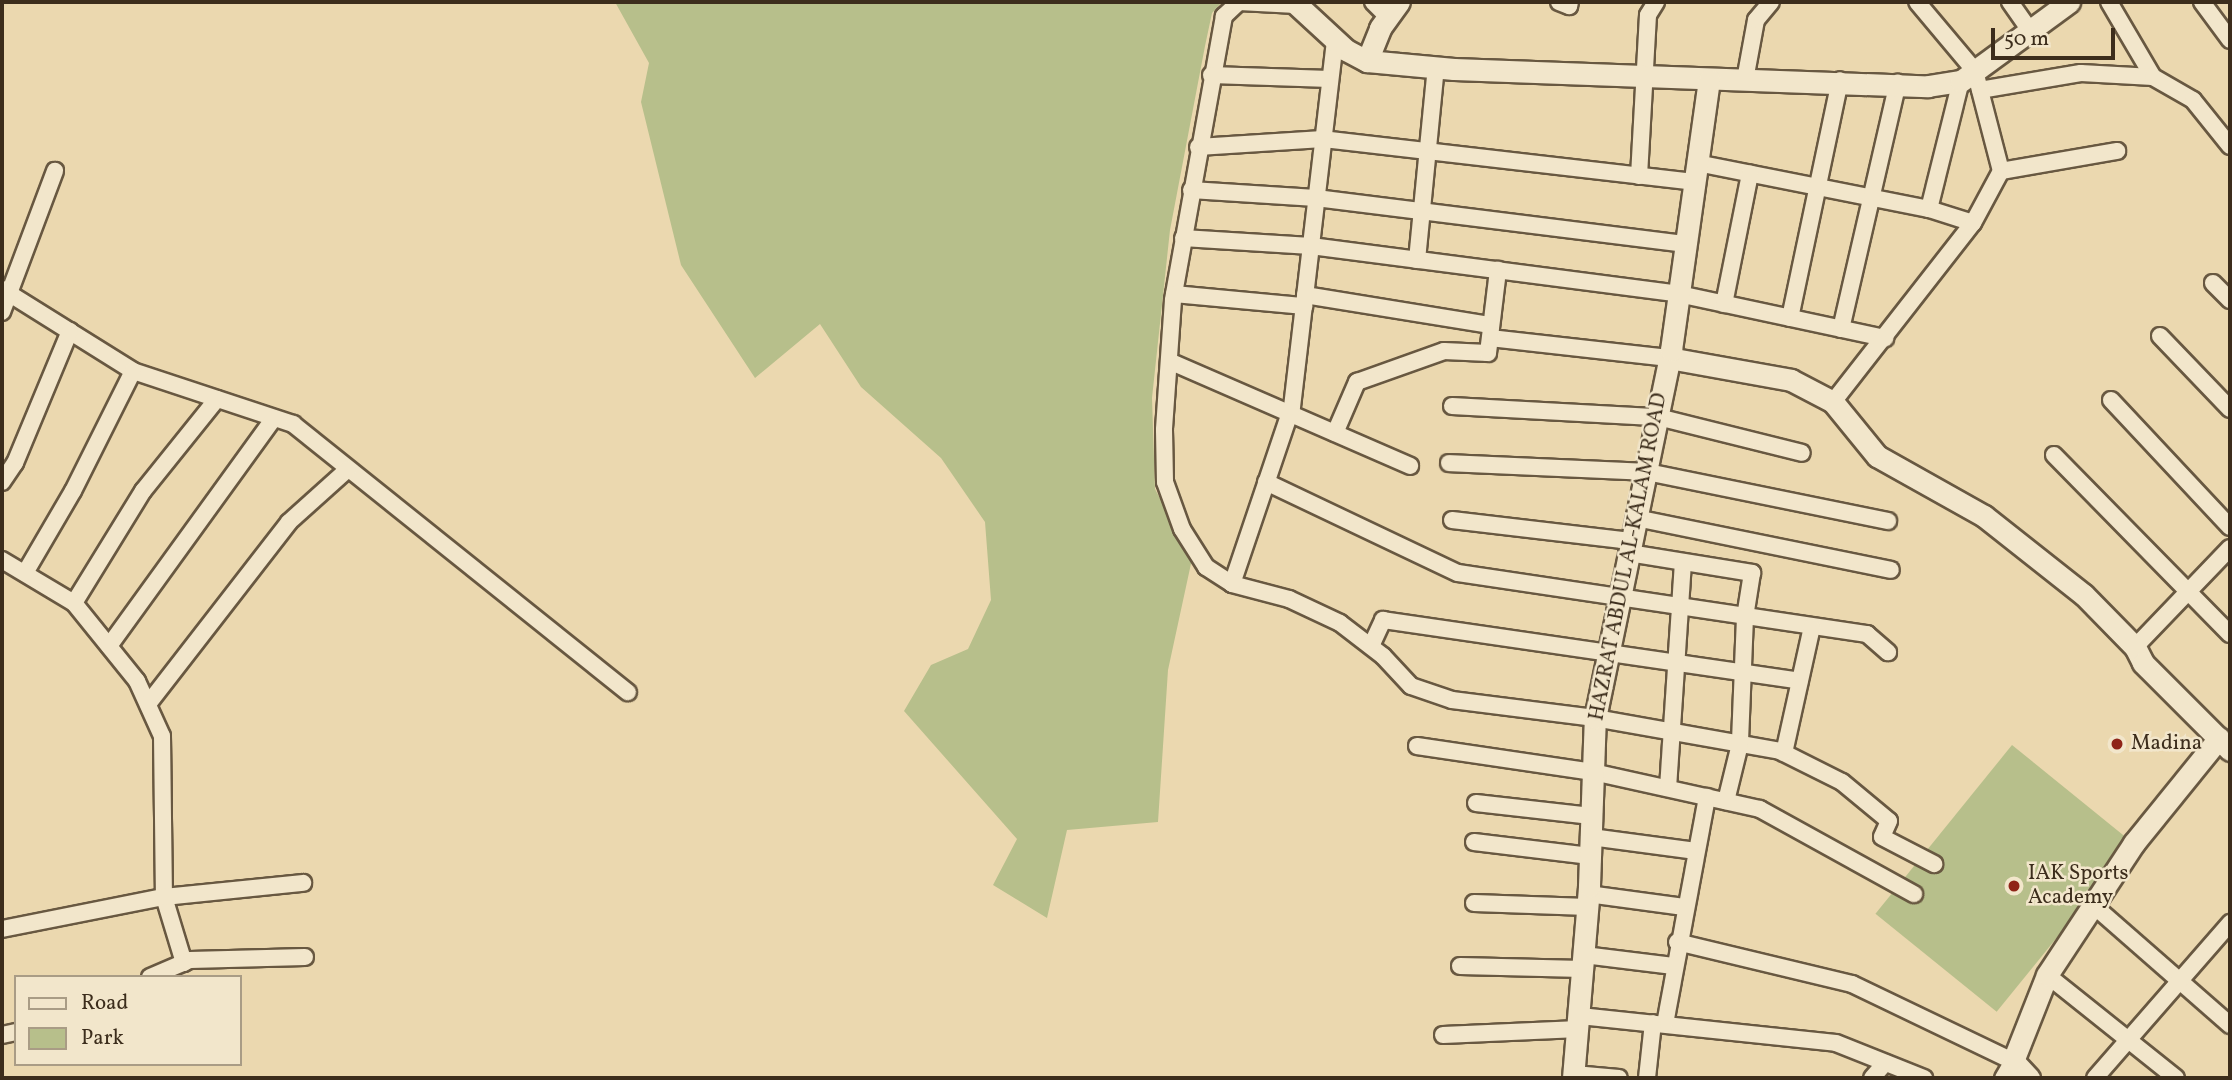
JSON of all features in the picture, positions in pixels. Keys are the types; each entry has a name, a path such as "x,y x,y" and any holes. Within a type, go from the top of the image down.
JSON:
{"street":[{"path":"1934,864 1882,837 1889,821 1842,782 1784,752 1595,718 1452,700 1411,686 1371,646 1340,623 1289,599 1232,584 1206,567 1182,529 1165,482 1168,361 1174,294 1183,238 1210,75 1224,16 1239,2 1295,4 1335,40 1367,61 1436,68 1709,80 1898,82 1928,86 2081,73 2153,77 2193,100 2230,146"},
{"path":"1559,2 1569,6 1570,2"},
{"path":"1639,176 1648,15 1656,2"},
{"path":"1745,80 1756,20 1771,2"},
{"path":"1833,402 1973,223 2001,171 1972,81 1917,2"},
{"path":"2010,2 2030,31"},
{"path":"1929,209 1972,81 2030,31 2069,2"},
{"path":"2109,2 2153,77"},
{"path":"2202,2 2230,40"},
{"path":"1367,61 1387,7"},
{"path":"1232,584 1290,414 1335,40"},
{"path":"1417,260 1436,68"},
{"path":"1210,75 1330,79"},
{"name":"HAZRAT ABDUL AL-KALAM ROAD","path":"1573,1076 1580,1022 1588,900 1595,718 1606,653 1670,358 1709,80"},
{"path":"1790,318 1840,80"},
{"path":"1841,329 1898,82"},
{"path":"1199,147 1323,139 1639,176 1750,174 1929,209 1973,223"},
{"path":"2001,171 2117,151"},
{"path":"2,312 6,291 55,171"},
{"path":"1724,303 1750,174"},
{"path":"1191,190 1316,198 1421,214 1686,244"},
{"path":"1183,238 1311,246 1679,294 1885,338"},
{"path":"1335,433 1357,382 1444,351 1488,353 1498,270"},
{"path":"2213,283 2230,300"},
{"path":"6,291 133,371 293,424 628,692"},
{"path":"1174,294 1305,300 1791,380 1833,402 1877,456 1983,516 2039,556 2135,647 2143,663 2225,744 2134,843 2047,975 2008,1070"},
{"path":"2,482 15,463 70,331"},
{"path":"2160,335 2230,409"},
{"path":"1168,361 1410,466"},
{"path":"24,573 73,491 133,371"},
{"path":"74,603 143,491 217,399"},
{"path":"2111,400 2230,527"},
{"path":"1452,406 1658,417 1802,453"},
{"path":"109,646 274,418"},
{"path":"2054,455 2230,634"},
{"path":"1449,463 1647,472 1888,521"},
{"path":"148,704 289,523 348,469"},
{"path":"1266,482 1458,573 1867,635 1888,652"},
{"path":"1636,518 1891,570"},
{"path":"1452,520 1630,547 1683,562 1752,573 1745,617 1740,744 1726,801"},
{"path":"2135,647 2230,548"},
{"path":"2,560 74,603 137,681 148,704 162,736 164,898 184,962"},
{"path":"1668,789 1683,562"},
{"path":"1371,646 1383,620 1800,681"},
{"path":"1784,752 1812,626"},
{"path":"1417,746 1593,772 1760,809 1914,894"},
{"path":"1647,1078 1707,797"},
{"path":"1476,803 1591,836 1696,851"},
{"path":"1474,842 1591,836"},
{"path":"2,929 164,898 303,883"},
{"path":"1474,903 1588,900 1684,907"},
{"path":"2093,905 2230,1025"},
{"path":"2095,1078 2230,923"},
{"path":"1677,942 1852,984 2008,1070 2029,1078"},
{"path":"155,975 184,962 305,957"},
{"path":"1460,966 1584,962 1673,966"},
{"path":"2047,975 2176,1078"},
{"path":"1443,1035 1580,1022 1659,1024 1836,1042 1924,1078"},
{"path":"1872,1078 1885,1063"},
{"path":"1573,1076 1619,1078"}],"green space":[{"path":"615,2 1222,2 1212,13 1170,230 1152,398 1155,489 1192,559 1168,670 1158,822 1067,830 1047,918 993,885 1017,839 904,711 931,665 968,649 991,600 985,522 941,458 861,387 820,324 755,378 681,265 641,102 649,63"},
{"name":"IAK Sports Academy","path":"2012,745 2133,843 1997,1012 1875,914"}],"place":[{"name":"Madina","path":"2117,744"},
{"name":"IAK Sports Academy","path":"2014,886"}]}
